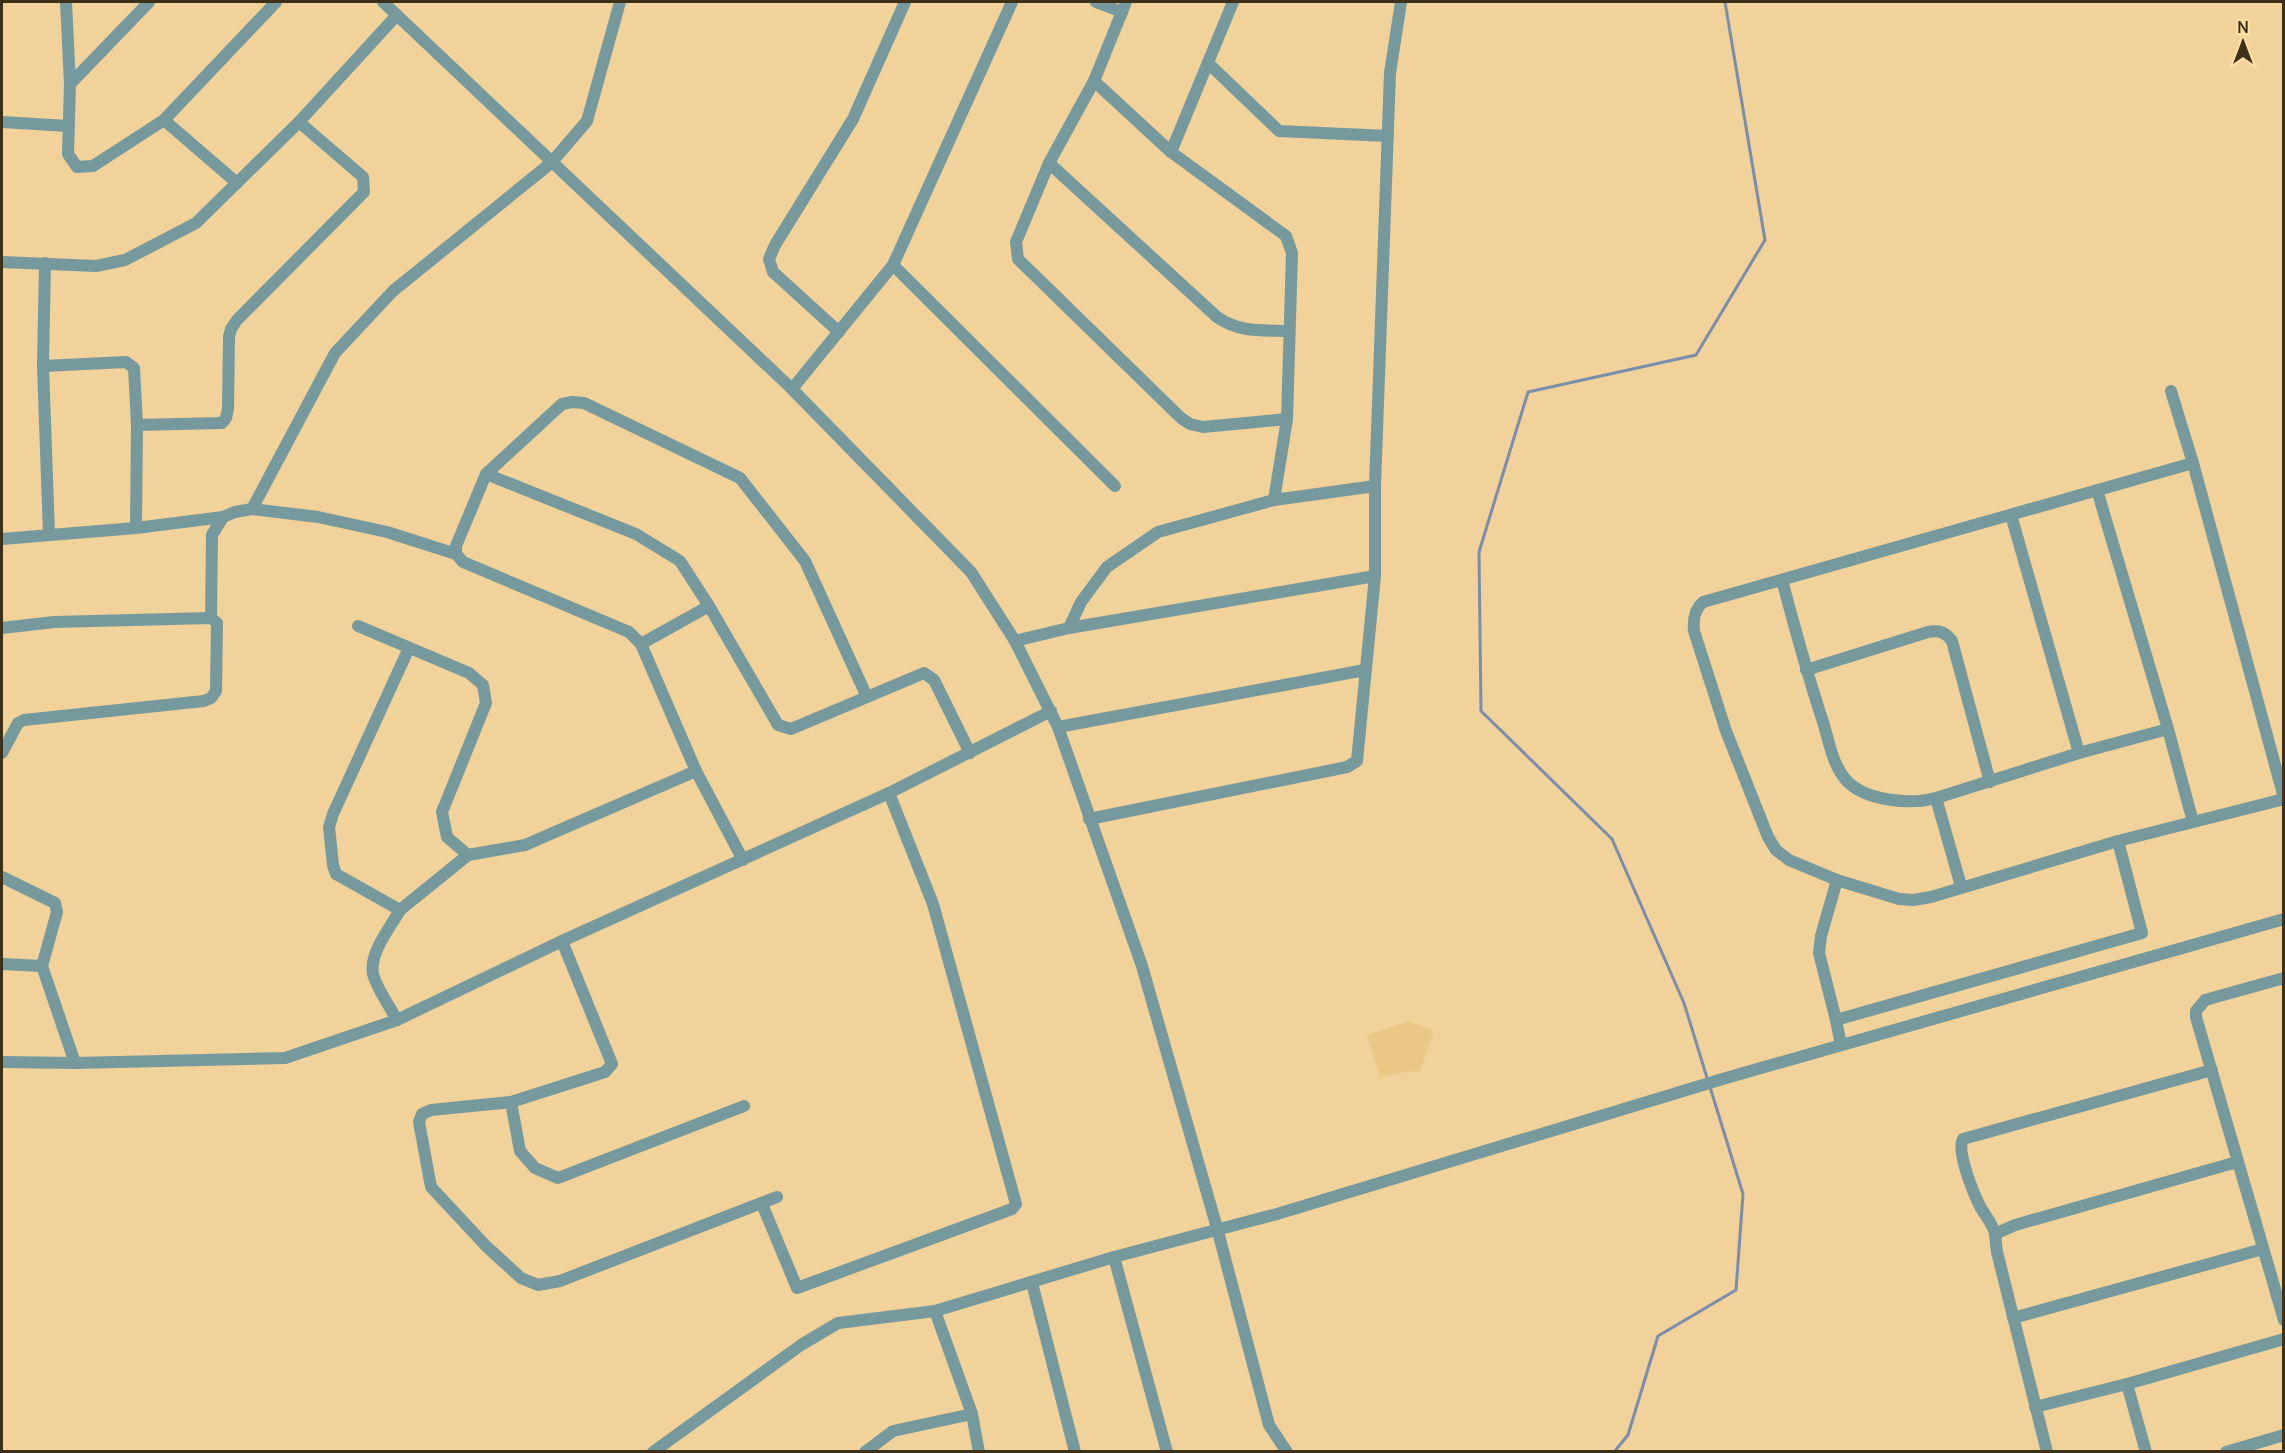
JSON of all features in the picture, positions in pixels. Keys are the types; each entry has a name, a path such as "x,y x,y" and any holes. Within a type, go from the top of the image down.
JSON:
{"street":[{"path":"66,2 70,84 68,154 77,167 93,166 164,120 276,2"},
{"path":"70,84 149,2"},
{"path":"383,2 792,389 970,572 1015,641 1058,727 1142,966 1217,1228 1269,1425 1287,1452"},
{"path":"252,509 335,353 393,291 551,163 587,121 620,2"},
{"path":"839,332 773,272 769,259 775,245 853,119 905,2"},
{"path":"792,389 893,265 1012,2"},
{"path":"1096,2 1124,7 1094,81 1049,163 1016,242 1018,259 1180,418 1190,424 1203,428 1287,419"},
{"path":"1171,152 1233,2"},
{"path":"1089,819 1347,767 1357,761 1375,576 1375,486 1390,73 1401,2"},
{"path":"2,262 96,266 125,260 196,223 299,122 397,15"},
{"path":"1208,63 1279,131 1388,136"},
{"path":"1094,81 1171,152 1286,236 1292,253 1287,419 1274,500"},
{"path":"164,120 237,183"},
{"path":"2,122 68,126"},
{"path":"137,425 222,423 228,409 231,329 364,192 363,177 299,122"},
{"path":"1049,163 1229,326 1288,332"},
{"path":"45,264 43,366 49,534"},
{"path":"893,265 1115,486"},
{"path":"43,366 126,362 134,368 137,425 136,528"},
{"path":"2171,392 2193,463 2283,798 2118,841 1913,900 1899,899 1837,880 1789,860 1776,850 1768,837 1726,731 1694,631 1695,615 1703,602 2193,463"},
{"path":"456,554 456,546 486,474 562,404 584,403 740,478 805,561 867,697"},
{"path":"486,474 636,534 680,561 710,606 778,725 791,729 924,673 934,680 970,753"},
{"path":"1069,628 1081,602 1107,567 1158,532 1274,500 1375,486"},
{"path":"2097,490 2168,729 2193,822"},
{"path":"2,539 136,528 223,517 252,509 387,531 456,554 462,562 629,632 641,644 696,771 743,860"},
{"path":"2011,515 2079,753"},
{"path":"211,618 213,535 223,517"},
{"path":"1015,641 1069,628 1375,576"},
{"path":"1782,580 1806,670 1836,765 1846,780 1856,788 1894,801 1922,802 2079,753 2168,729"},
{"path":"641,644 710,606"},
{"path":"2,628 54,622 211,618 217,623 216,692 211,698 204,701 24,720 18,723 2,753"},
{"path":"358,626 469,673 483,685 486,703 442,812 447,837 468,855"},
{"path":"1806,670 1928,632 1941,631 1947,634 1952,641 1990,782"},
{"path":"400,910 336,874 329,827 409,648"},
{"path":"1058,727 1365,670"},
{"path":"2,1062 75,1063 285,1058 397,1020 562,941 889,793 1051,711"},
{"path":"397,1020 373,976 373,966 375,956 400,910 468,855 525,845 696,771"},
{"path":"762,1204 797,1288 1012,1209 1016,1204 933,904 889,793"},
{"path":"1936,798 1961,886"},
{"path":"1836,1020 2142,933 2118,841"},
{"path":"2,877 55,903 57,912 42,966 75,1063"},
{"path":"1837,880 1821,936 1819,953 1842,1046"},
{"path":"653,1452 801,1345 838,1323 935,1311 1114,1257 1277,1214 1726,1078 2283,919"},
{"path":"562,941 612,1064 605,1072 511,1101 431,1110 422,1114 419,1122 431,1187 486,1246 521,1278 538,1285 560,1281 777,1197"},
{"path":"2,964 42,966"},
{"path":"2283,979 2205,1000 2199,1004 2196,1017 2283,1320"},
{"path":"2047,1452 1997,1252 1993,1226 1971,1186 1960,1148 1963,1139 2212,1070"},
{"path":"511,1101 520,1151 535,1168 558,1178 744,1106"},
{"path":"1995,1234 2023,1223 2237,1162"},
{"path":"2013,1318 2263,1249"},
{"path":"1114,1257 1167,1452"},
{"path":"1032,1283 1075,1452"},
{"path":"935,1311 972,1414 979,1452"},
{"path":"2035,1407 2127,1384 2283,1339"},
{"path":"2127,1384 2146,1452"},
{"path":"865,1452 893,1431 972,1414"},
{"path":"2226,1452 2283,1435"}],"shaded area":[{"path":"1409,1021 1434,1031 1419,1073 1412,1071 1380,1077 1367,1035"}],"waterway":[{"path":"1708,1081 1684,1003 1612,839 1481,711 1479,552 1528,392 1696,355 1765,240 1725,2"},
{"path":"1614,1452 1628,1435 1658,1336 1736,1290 1743,1194 1710,1087"}]}
